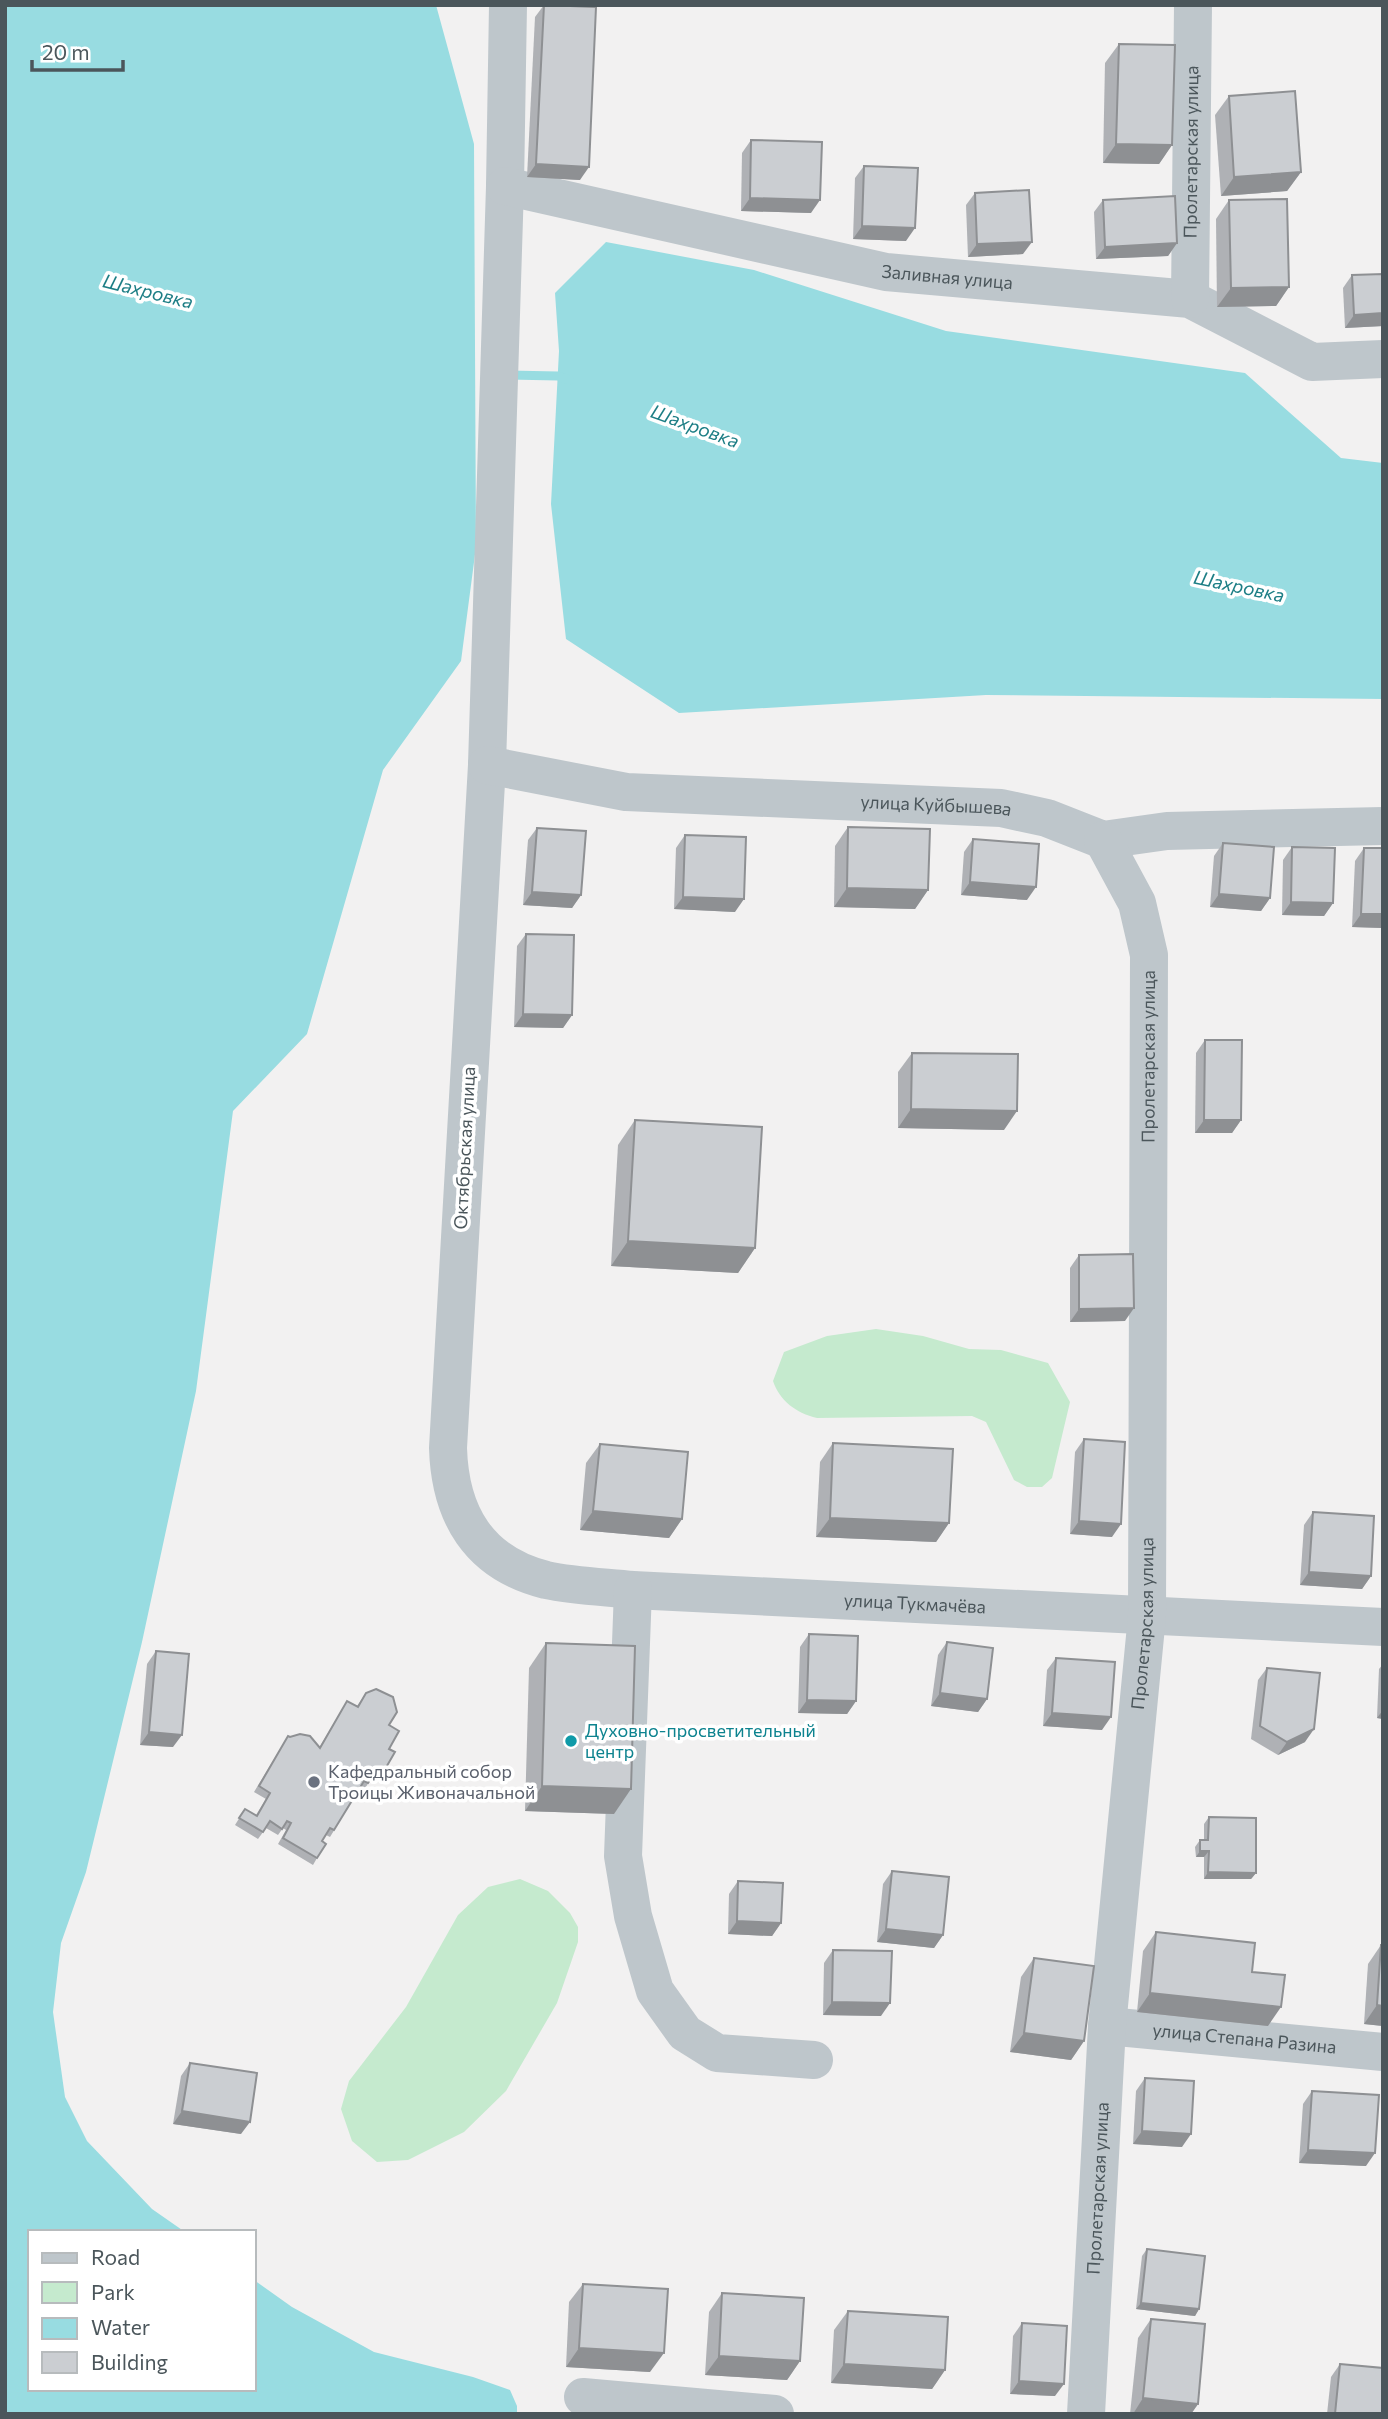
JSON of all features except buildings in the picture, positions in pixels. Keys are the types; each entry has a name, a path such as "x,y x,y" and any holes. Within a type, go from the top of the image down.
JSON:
{"street":[{"path":"505,186 508,5"},
{"name":"Пролетарская улица","path":"1190,299 1193,5"},
{"name":"Заливная улица","path":"505,186 886,272 1190,299 1312,362 1383,359"},
{"name":"Октябрьская улица","path":"468,1527 458,1507 449,1477 448,1448 487,765 505,186"},
{"name":"улица Куйбышева","path":"487,765 626,792 1001,808 1047,818 1103,840 1167,831 1383,826"},
{"name":"Пролетарская улица","path":"1086,2414 1107,2026 1147,1616 1149,955 1137,903 1103,840"},
{"name":"улица Тукмачёва","path":"468,1527 500,1560 522,1572 548,1580 633,1590 1383,1627"},
{"path":"633,1590 623,1856 633,1916 655,1991 685,2033 717,2053 814,2060"},
{"name":"улица Степана Разина","path":"1107,2026 1383,2053"},
{"path":"583,2397 775,2414"}],"green space":[{"path":"876,1329 923,1336 969,1349 1001,1350 1048,1363 1070,1402 1052,1478 1042,1487 1027,1487 1014,1480 986,1422 972,1416 817,1418 802,1413 780,1395 773,1381 784,1352 827,1336"},
{"path":"520,1879 548,1891 570,1913 578,1927 578,1942 557,2003 506,2091 464,2132 408,2160 377,2162 352,2141 341,2109 349,2081 406,2007 458,1915 488,1887"}],"water":[{"path":"5,5 436,5 474,144 476,547 461,661 383,770 307,1034 233,1111 196,1391 142,1642 86,1872 61,1943 53,2012 65,2097 87,2141 152,2209 182,2230 28,2230 28,2391 256,2391 256,2281 292,2307 374,2352 473,2377 510,2390 517,2406 517,2414 5,2414"},
{"path":"606,242 754,270 946,331 1245,373 1341,458 1383,463 1383,699 986,695 679,713 566,639 551,504 559,351 555,293"}],"waterway":[{"name":"Шахровка","path":"507,375 558,376 569,380"}],"place":[{"name":"Духовно-просветительный центр","path":"571,1741"},
{"name":"Кафедральный собор Троицы Живоначальной","path":"314,1782"}]}
